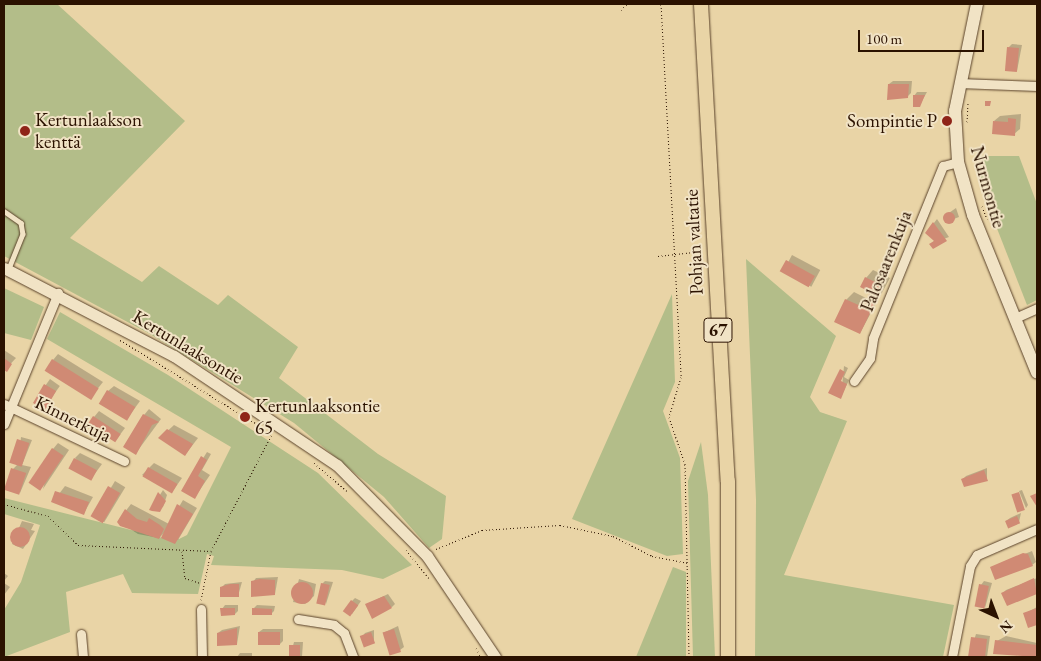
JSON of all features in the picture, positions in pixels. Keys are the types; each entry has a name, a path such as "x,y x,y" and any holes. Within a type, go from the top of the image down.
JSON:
{"highway":[{"name":"Pohjan valtatie","path":"700,4 728,482 728,657"}],"main road":[{"name":"Nurmontie","path":"977,4 965,84 955,111 958,162 973,215 1037,373"}],"street":[{"path":"965,84 1037,86"},
{"name":"Palosaarenkuja","path":"854,382 870,358 872,338 943,166 958,162"},
{"name":"Kertunlaaksontie","path":"6,270 58,293 174,356 294,433 376,500 495,657"},
{"path":"4,424 6,404 58,293"},
{"path":"1015,318 1037,308"},
{"name":"Kinnerkuja","path":"6,404 124,461"},
{"path":"952,657 970,566 977,555 1037,529"},
{"path":"201,609 202,657"},
{"path":"298,619 334,625 344,633 353,657"},
{"path":"81,634 83,657"}],"lane":[{"path":"4,211 20,223 23,234 6,270"}],"path":[{"path":"621,10 628,4"},
{"path":"661,4 681,377 669,417 685,464 689,657"},
{"path":"965,84 967,125"},
{"path":"981,202 989,226"},
{"path":"658,256 714,251"},
{"path":"115,337 258,425"},
{"path":"265,430 280,439"},
{"path":"201,609 201,584 211,551 272,434"},
{"path":"313,462 349,492"},
{"path":"4,504 48,516 78,545 211,551"},
{"path":"422,559 482,530 560,525 613,536 652,556 688,563"},
{"path":"400,543 422,559 433,584"},
{"path":"182,550 185,578 201,584"},
{"path":"471,640 481,657"}],"green space":[{"path":"4,4 57,4 185,121 70,238 142,282 159,266 218,305 228,295 298,347 279,378 378,454 446,496 442,539 429,548 384,497 294,423 150,334 4,256"},
{"path":"975,156 1019,156 1037,204 1037,300 1027,305 978,180"},
{"path":"746,259 836,336 810,397 820,412 847,421 784,575 954,605 943,657 755,657 756,500"},
{"path":"4,288 44,307 31,340 4,333"},
{"path":"672,294 675,382 663,411 680,458 683,554 667,556 572,519"},
{"path":"60,312 168,375 318,473 412,565 383,579 342,570 211,565 214,556 207,554 198,594 132,593 123,574 66,592 70,632 4,657 4,610 21,582 40,525 4,514 4,498 175,541 187,535 231,447 47,339"},
{"path":"701,442 708,495 715,657 693,657 688,481"},
{"path":"673,567 686,572 686,657 636,657"}],"building":[{"path":"1007,47 1019,48 1017,72 1005,71"},
{"path":"888,84 909,84 908,98 887,100"},
{"path":"913,95 925,95 920,107 913,107"},
{"path":"985,101 991,101 990,106 985,106"},
{"path":"1008,118 1016,119 1015,136 992,134 993,121 1008,122"},
{"path":"947,212 951,212 955,218 951,224 947,224 943,220 943,216"},
{"path":"933,222 947,241 933,249 929,244 934,241 925,233"},
{"path":"786,260 815,276 809,287 780,271"},
{"path":"865,277 883,286 860,334 834,322 845,299 863,307 870,292 860,287"},
{"path":"4,358 12,364 7,372 4,370"},
{"path":"52,359 99,388 91,400 45,371"},
{"path":"840,369 845,372 841,381 847,384 841,399 828,393"},
{"path":"44,384 56,391 45,410 33,403"},
{"path":"107,390 135,407 127,421 99,404"},
{"path":"143,414 159,422 152,425 136,455 123,447"},
{"path":"93,416 121,434 115,442 88,424"},
{"path":"167,429 193,444 185,456 158,438"},
{"path":"17,439 29,443 22,467 9,463"},
{"path":"52,448 64,456 40,491 29,483"},
{"path":"201,456 207,460 198,476 205,481 195,499 181,491"},
{"path":"74,458 97,470 91,481 68,469"},
{"path":"148,467 177,484 172,494 142,477"},
{"path":"11,468 26,473 19,495 4,490"},
{"path":"984,470 988,481 964,487 961,479"},
{"path":"108,486 120,493 103,523 91,516"},
{"path":"55,491 89,502 84,515 51,502"},
{"path":"158,492 166,501 160,512 149,510"},
{"path":"1019,492 1025,510 1017,513 1011,494"},
{"path":"1037,493 1037,507 1030,496"},
{"path":"177,504 193,514 175,544 161,538"},
{"path":"125,509 137,519 147,522 149,518 160,525 164,529 159,539 120,526 117,522"},
{"path":"1017,516 1020,523 1008,528 1005,521"},
{"path":"20,527 27,530 30,537 27,544 20,547 13,544 10,537 13,530"},
{"path":"1023,553 1028,554 1033,566 995,580 990,567"},
{"path":"1034,578 1037,594 1007,606 1001,593"},
{"path":"260,579 275,580 275,595 251,597 251,581"},
{"path":"302,582 310,585 313,593 310,601 302,604 294,601 291,593 294,585"},
{"path":"321,583 330,585 325,605 316,603"},
{"path":"239,584 239,597 220,597 220,587"},
{"path":"979,584 989,586 984,608 975,607"},
{"path":"384,596 392,608 372,619 365,604"},
{"path":"351,600 358,605 350,617 343,611"},
{"path":"220,608 235,608 235,615 221,616"},
{"path":"252,608 272,609 272,615 252,615"},
{"path":"1037,608 1037,625 1028,628 1023,613"},
{"path":"237,628 237,645 217,646 217,633"},
{"path":"394,629 401,652 390,655 383,633"},
{"path":"258,632 280,632 280,645 258,645"},
{"path":"371,632 375,643 364,647 360,636"},
{"path":"971,637 987,639 985,657 968,657"},
{"path":"995,640 1037,645 1037,657 993,654"},
{"path":"289,645 300,645 300,657 289,657"}],"place":[{"name":"Sompintie P","path":"947,121"},
{"name":"Kertunlaakson kenttä","path":"25,131"},
{"name":"Kertunlaaksontie 65","path":"245,417"}]}
